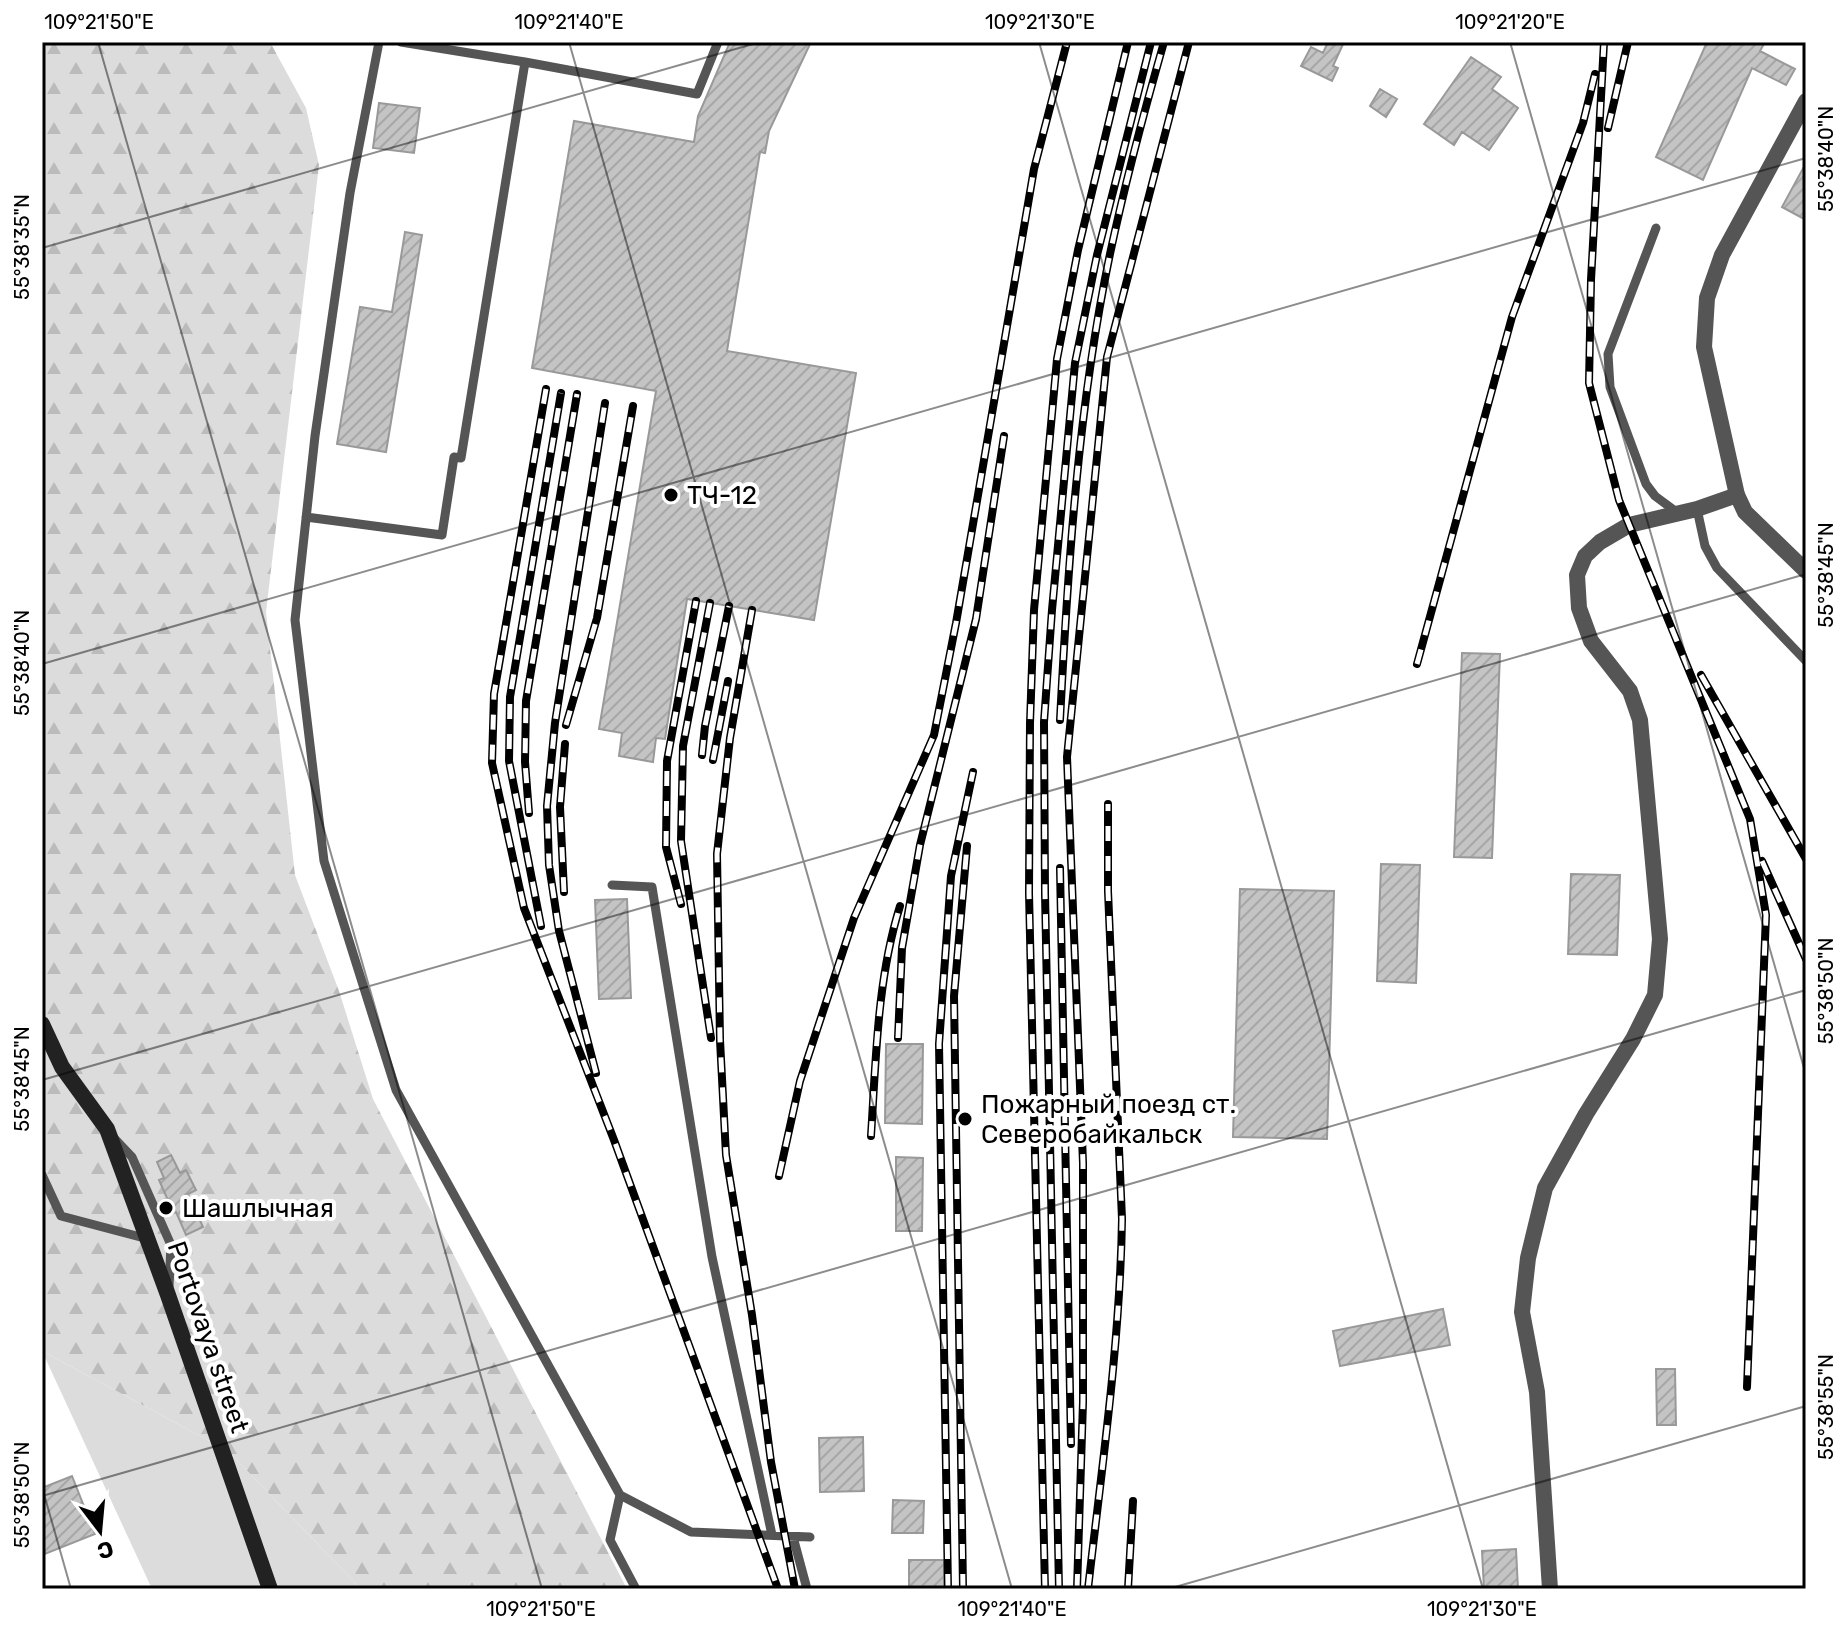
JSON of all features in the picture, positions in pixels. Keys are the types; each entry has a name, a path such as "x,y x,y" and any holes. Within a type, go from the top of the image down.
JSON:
{"main road":[{"name":"Portovaya street","path":"42,1024 62,1067 107,1129 270,1589"}],"street":[{"path":"1806,101 1722,255 1707,298 1704,347 1737,495 1745,512 1806,571"},
{"path":"1550,1589 1537,1392 1522,1312 1528,1258 1545,1188 1633,1039 1655,995 1660,939 1640,720 1630,691 1591,641 1579,608 1577,575 1585,556 1600,542 1629,525 1697,509 1737,495"}],"lane":[{"path":"379,42 350,193 295,620 324,861 396,1090 620,1495 691,1532 810,1537"},
{"path":"401,42 697,94 718,42"},
{"path":"306,517 442,535 454,457 461,458 525,62"},
{"path":"1656,228 1608,354 1610,387 1646,484 1655,496 1678,513"},
{"path":"1697,509 1705,546 1717,568 1806,661"},
{"path":"612,885 652,887 712,1257 772,1535"},
{"path":"107,1129 132,1157 171,1245 168,1295"},
{"path":"42,1175 61,1216 148,1239"},
{"path":"620,1495 610,1540 636,1589"},
{"path":"793,1537 807,1589"}],"green space":[{"path":"42,42 270,42 306,108 319,165 266,612 295,875 339,991 373,1099 627,1589 361,1589 228,1451 42,1351"},
{"path":"42,1351 228,1451 361,1589 152,1589"}],"building":[{"name":"ТЧ-12","path":"730,42 811,42 769,131 765,153 760,152 727,351 856,373 814,620 687,599 665,739 656,738 653,762 619,756 622,733 599,729 656,391 532,368 574,121 694,142 698,116"},
{"path":"1328,42 1344,42 1333,66 1338,68 1332,81 1301,66 1311,47 1323,53"},
{"path":"1707,42 1765,42 1760,51 1795,69 1786,85 1752,68 1703,180 1656,157"},
{"path":"1471,57 1501,77 1492,89 1518,108 1489,150 1462,132 1454,145 1424,124"},
{"path":"1380,89 1397,99 1386,117 1370,106"},
{"path":"379,103 420,108 414,153 373,148"},
{"path":"1806,163 1806,220 1782,207"},
{"path":"405,232 422,235 386,452 337,444 360,307 392,312"},
{"path":"1462,653 1500,654 1492,858 1454,857"},
{"path":"1381,864 1420,865 1416,983 1377,981"},
{"path":"1571,874 1620,875 1617,955 1568,954"},
{"path":"1240,889 1334,891 1327,1139 1233,1137"},
{"path":"627,899 631,998 599,999 595,900"},
{"path":"886,1044 923,1044 922,1124 885,1123"},
{"path":"171,1155 180,1173 186,1170 196,1190 188,1194 203,1227 186,1235 176,1212 166,1216 160,1202 167,1198 159,1180 164,1178 157,1162"},
{"path":"896,1157 923,1158 922,1231 896,1231"},
{"path":"1443,1309 1450,1345 1340,1366 1333,1331"},
{"path":"1656,1369 1675,1369 1676,1425 1657,1425"},
{"path":"863,1437 864,1491 820,1492 819,1438"},
{"path":"72,1476 95,1534 42,1555 42,1488"},
{"path":"893,1500 924,1501 923,1533 892,1533"},
{"path":"1516,1549 1518,1589 1484,1589 1482,1551"},
{"path":"909,1560 944,1560 944,1589 909,1589"}],"railway":[{"path":"779,1176 800,1081 854,918 934,735 1034,169 1067,42"},
{"path":"1045,1589 1029,893 1034,610 1057,359 1078,250 1128,42"},
{"path":"1059,1589 1044,722 1075,363 1097,255 1151,42"},
{"path":"1060,720 1071,545 1090,370 1116,227 1164,42"},
{"path":"1077,1589 1083,1402 1083,1163 1067,757 1107,357 1189,42"},
{"path":"1604,42 1591,280 1589,383 1619,500 1750,819 1766,915 1747,1387"},
{"path":"1608,128 1628,42"},
{"path":"1417,664 1512,317 1583,123 1595,74"},
{"path":"546,389 494,694 492,763 524,908 614,1140 778,1589"},
{"path":"541,926 509,761 510,697 561,393"},
{"path":"529,813 525,762 526,701 577,394"},
{"path":"596,1073 559,931 549,865 547,806 555,723 605,403"},
{"path":"566,725 597,618 633,406"},
{"path":"898,1038 902,948 920,845 976,619 1004,436"},
{"path":"681,904 666,847 667,761 696,601"},
{"path":"710,603 683,746 681,841 711,1038"},
{"path":"702,755 729,606"},
{"path":"752,610 730,738 717,854 720,1040 726,1155 752,1315 771,1462 795,1589"},
{"path":"1701,675 1806,859"},
{"path":"713,760 728,681"},
{"path":"564,892 560,807 565,744"},
{"path":"948,1589 939,1044 951,876 973,772"},
{"path":"1088,1589 1114,1358 1121,1265 1122,1219 1108,891 1108,804"},
{"path":"963,1589 954,996 967,846"},
{"path":"1762,861 1806,959"},
{"path":"1060,868 1071,1444"},
{"path":"871,1136 882,991 900,906"},
{"path":"1128,1589 1133,1501"}],"place":[{"name":"ТЧ-12","path":"671,495"},
{"name":"Пожарный поезд ст. Северобайкальск","path":"965,1119"},
{"name":"Шашлычная","path":"166,1208"}]}
